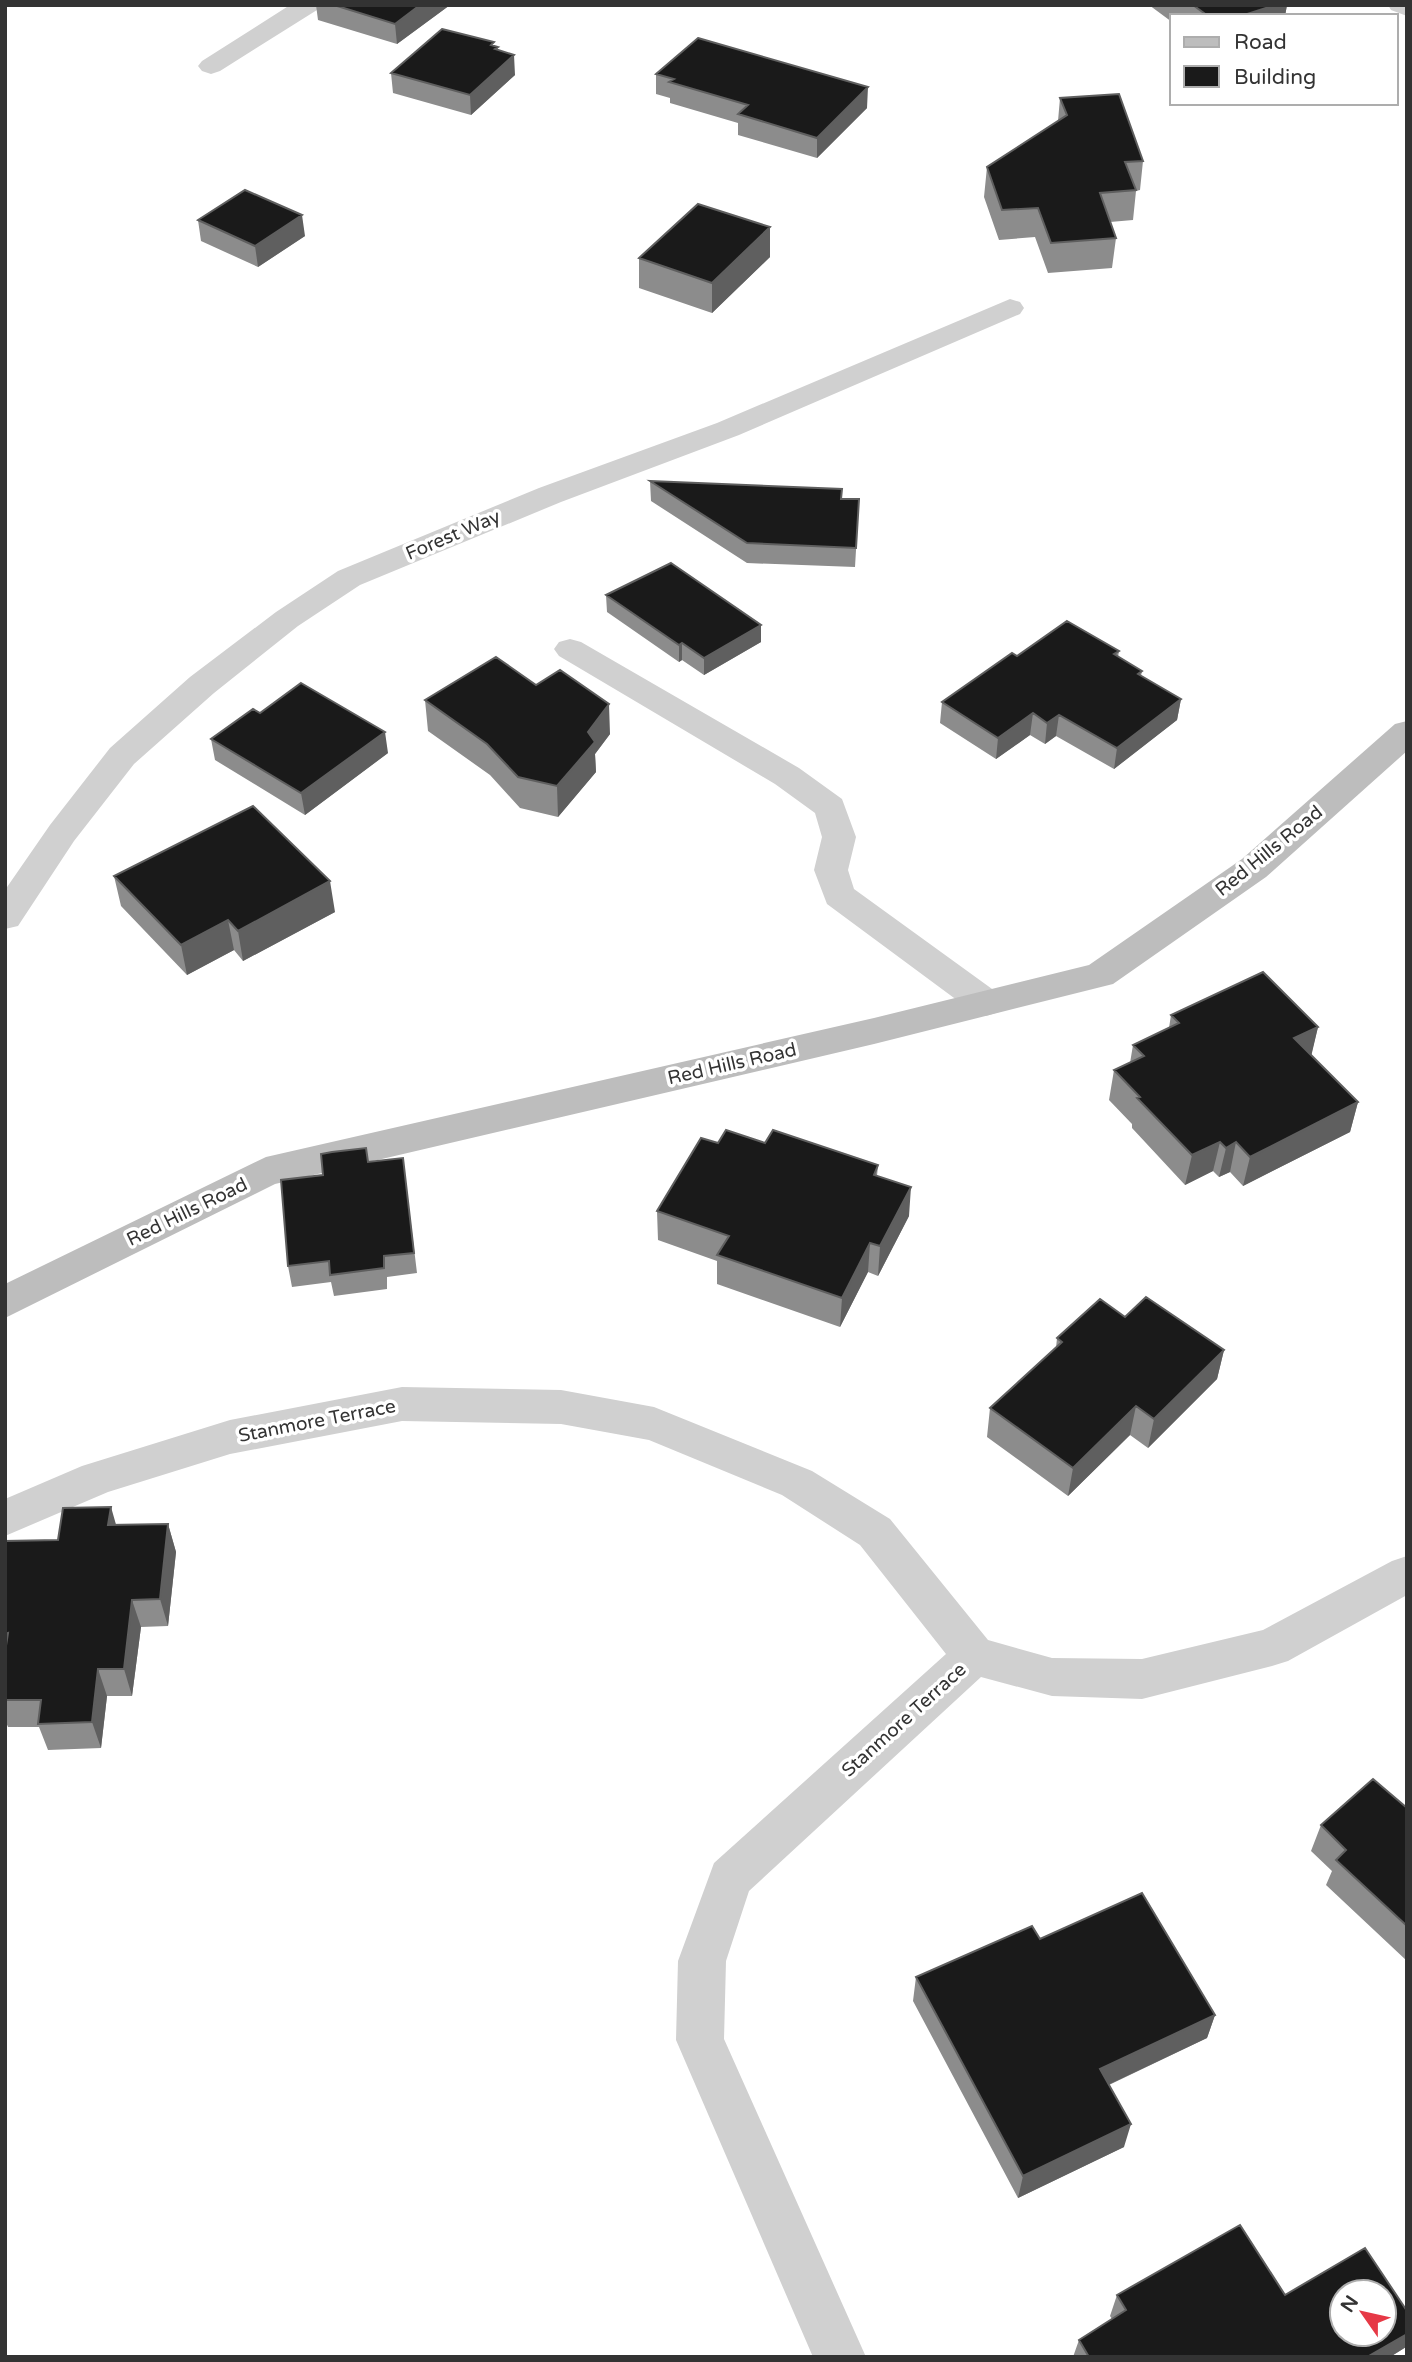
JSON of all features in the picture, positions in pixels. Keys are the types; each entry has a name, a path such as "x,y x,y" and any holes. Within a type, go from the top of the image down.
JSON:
{"main road":[{"name":"Red Hills Road","path":"5,1302 266,1172 1100,975 1254,868 1407,732"}],"street":[{"path":"211,66 308,5"},
{"path":"1400,5 1407,9"},
{"name":"Forest Way","path":"5,918 62,833 122,756 202,685 287,619 349,578 550,495 728,429 1010,308"},
{"path":"570,649 787,776 831,807 839,836 831,870 839,895 986,1003"},
{"name":"Stanmore Terrace","path":"5,1518 97,1478 230,1437 402,1404 562,1407 654,1424 797,1482 875,1532 974,1656 730,1878 702,1961 699,2040 840,2357"},
{"path":"974,1656 1052,1677 1142,1679 1272,1647 1407,1574"}],"building":[{"path":"334,5 420,5 395,24"},
{"path":"1193,5 1275,5 1247,14 1205,14"},
{"path":"442,29 494,42 491,45 498,47 495,49 514,55 470,95 391,73"},
{"path":"698,38 868,87 817,138 738,114 748,105 669,82 674,79 656,74"},
{"path":"1119,94 1143,161 1125,162 1136,190 1100,193 1116,238 1051,243 1038,208 1002,210 987,167 1067,115 1060,98"},
{"path":"245,190 302,215 255,246 198,220"},
{"path":"698,204 770,227 712,283 639,258"},
{"path":"650,481 842,489 841,499 859,499 856,548 747,543"},
{"path":"671,563 761,625 704,658 682,643 679,645 606,595"},
{"path":"1067,621 1119,651 1114,654 1142,671 1138,674 1181,699 1117,748 1059,715 1047,723 1033,713 998,738 942,702 1012,653 1017,656"},
{"path":"496,657 536,685 560,670 609,704 588,732 595,742 557,786 518,777 487,744 425,700"},
{"path":"301,683 385,732 301,793 211,739 253,709 260,713"},
{"path":"253,806 330,881 238,931 228,920 181,945 114,876"},
{"path":"1263,972 1318,1027 1294,1038 1358,1102 1250,1157 1236,1142 1226,1148 1220,1142 1192,1155 1114,1070 1144,1056 1133,1045 1179,1023 1171,1015"},
{"path":"726,1130 765,1143 773,1130 878,1165 874,1175 911,1187 880,1246 870,1243 842,1298 717,1255 729,1236 657,1211 701,1138 718,1143"},
{"path":"366,1148 368,1162 403,1158 414,1253 384,1256 384,1268 330,1275 329,1261 288,1266 281,1180 323,1175 321,1154"},
{"path":"1146,1297 1224,1350 1154,1419 1136,1406 1073,1468 990,1408 1062,1342 1057,1338 1100,1299 1125,1317"},
{"path":"111,1507 108,1525 168,1524 160,1599 132,1600 124,1669 98,1669 92,1722 38,1724 41,1700 5,1700 5,1652 8,1633 5,1634 5,1541 58,1540 63,1508"},
{"path":"1373,1779 1407,1808 1407,1926 1336,1860 1346,1850 1321,1825"},
{"path":"1142,1893 1215,2015 1100,2069 1131,2124 1023,2176 916,1977 1032,1926 1040,1939"},
{"path":"1240,2225 1285,2295 1365,2248 1385,2278 1328,2278 1328,2348 1383,2348 1367,2357 1089,2357 1079,2340 1126,2310 1117,2295"},
{"path":"1398,2298 1407,2311 1407,2334 1398,2339"}]}
